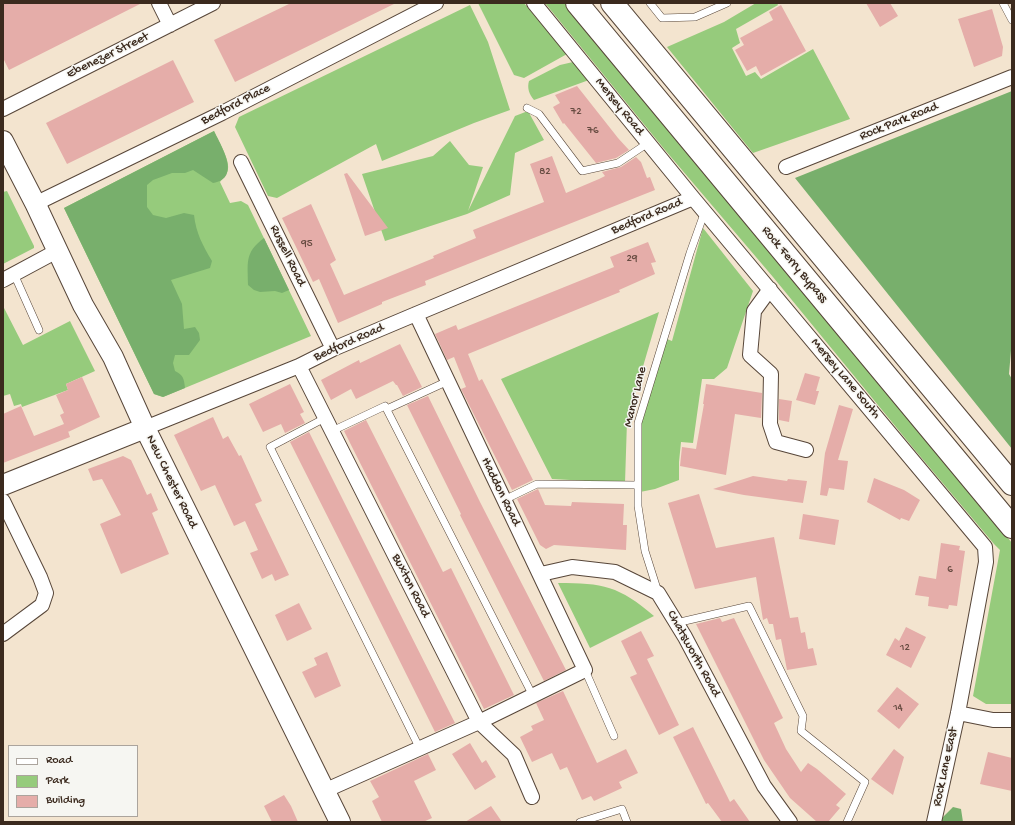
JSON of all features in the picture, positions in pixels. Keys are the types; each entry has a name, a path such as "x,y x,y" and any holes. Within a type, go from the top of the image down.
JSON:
{"highway":[{"name":"Rock Ferry Bypass","path":"577,3 1012,527"},
{"name":"Rock Ferry Bypass","path":"612,3 1012,484"}],"main road":[{"name":"New Chester Road","path":"3,142 36,205 83,305 113,357 145,428 340,822"},
{"name":"Bedford Road","path":"3,485 145,428"}],"street":[{"path":"159,3 170,25"},
{"name":"Ebenezer Street","path":"3,109 213,3"},
{"name":"Bedford Place","path":"36,205 45,199 222,113 436,3"},
{"name":"Mersey Road","path":"534,3 692,198 705,211"},
{"name":"Rock Park Road","path":"786,167 1012,77"},
{"name":"Russell Road","path":"241,162 333,350"},
{"name":"Bedford Road","path":"145,428 299,366 416,314 692,198"},
{"name":"Mersey Lane South","path":"705,211 985,547"},
{"path":"8,277 57,251"},
{"path":"770,289 754,311 750,355 771,374 770,424 776,442 806,450"},
{"name":"Haddon Road","path":"416,314 504,500 541,574 585,670"},
{"name":"Buxton Road","path":"299,366 479,722 514,756 532,797"},
{"path":"3,501 40,577 46,593 42,605 3,634"},
{"name":"Rock Lane East","path":"934,822 958,713 986,562 985,547"},
{"path":"541,574 572,567 615,572 658,593"},
{"name":"Chatsworth Road","path":"658,593 676,623 764,786 790,822"},
{"path":"324,791 479,722 585,670"},
{"path":"958,713 993,720 1012,720"}],"lane":[{"path":"650,3 662,18 696,17 727,3"},
{"path":"1004,3 1012,20"},
{"path":"527,108 539,114 582,171 618,163 648,143"},
{"name":"Manor Lane","path":"658,593 645,552 638,506 638,423 690,253 705,211"},
{"path":"8,277 39,330"},
{"path":"387,409 448,381"},
{"path":"332,431 385,406 533,696"},
{"path":"325,418 270,447 420,748"},
{"path":"504,500 538,484 637,486"},
{"path":"676,623 749,606 803,716 801,731 865,782 847,822"},
{"path":"585,670 614,736"},
{"path":"580,822 622,809 627,822"}],"green space":[{"path":"478,3 524,3 567,54 524,78 514,75"},
{"path":"545,3 565,3 895,399 1012,543 1012,704 986,704 973,696 1000,550 914,449 773,277 665,150"},
{"path":"756,3 777,3 778,5 736,29 740,43 732,48 746,76 755,72 761,79 813,49 850,119 753,153 667,47 724,22"},
{"path":"470,5 488,42 510,110 474,123 382,161 376,144 277,198 268,196 235,127 239,117"},
{"path":"573,62 589,80 534,100 529,91 529,81 560,65"},
{"path":"1012,91 1012,339 1009,374 1012,379 1012,449 795,178"},
{"path":"528,111 544,140 515,153 510,195 467,214 385,241 362,174 433,156 450,141 469,165 483,167 468,211 515,116"},
{"path":"214,131 226,155 228,165 227,173 220,182 230,203 241,201 248,205 311,336 163,397 154,394 64,208"},
{"path":"214,131 227,161 228,168 226,175 222,180 213,183 193,170 185,173 172,173 153,180 147,185 147,207 153,215 166,218 184,213 194,215 196,228 200,239 212,261 210,268 171,280 182,304 184,329 195,327 199,333 200,340 189,355 175,355 173,363 175,371 183,377 185,388 163,397 154,394 64,208"},
{"path":"7,191 34,248 3,264 3,192"},
{"path":"703,228 753,291 727,368 714,379 702,379 693,443 681,442 679,480 655,489 640,492 641,423 667,339 672,341"},
{"path":"264,238 289,290 282,293 275,291 260,292 254,290 248,285 248,259 253,249"},
{"path":"3,306 23,345 70,321 95,371 66,384 68,390 22,407 21,404 14,406 10,394 3,396"},
{"path":"659,312 627,421 625,483 552,479 501,379"},
{"path":"558,583 587,584 610,588 631,598 654,616 590,648"},
{"path":"953,807 961,809 963,822 942,822 942,818"}],"building":[{"path":"3,3 142,3 9,70 3,58"},
{"path":"291,3 396,3 235,82 214,40"},
{"path":"866,3 890,3 898,16 880,27"},
{"path":"781,5 806,51 761,76 756,66 747,71 735,50 744,45 740,38 773,20 769,12"},
{"path":"992,9 1003,47 1002,56 974,67 958,19"},
{"path":"173,60 194,102 67,164 46,123"},
{"path":"577,86 629,150 616,158 596,163 564,123 563,124 553,107 560,103 555,95"},
{"path":"552,156 566,193 605,176 602,172 621,167 636,157 641,162 647,178 650,177 655,190 425,281 426,285 382,302 382,304 338,323 319,279 313,282 282,218 311,204 336,260 330,264 344,295 434,258 433,256 476,238 473,230 544,202 530,164"},
{"path":"347,173 388,228 365,236 344,174"},
{"path":"648,242 656,262 651,263 655,274 619,290 620,292 468,354 479,381 482,379 533,480 512,490 461,389 466,387 454,357 447,360 435,334 456,325 458,330 614,267 610,257"},
{"path":"400,344 422,387 403,396 393,381 356,399 351,389 331,400 321,380 359,360 360,363"},
{"path":"805,373 820,377 816,391 819,391 815,405 796,400"},
{"path":"82,377 100,417 68,432 70,437 3,463 3,414 21,406 34,436 64,424 60,415 64,413 56,395 68,390 66,384"},
{"path":"290,384 304,412 300,414 305,423 285,433 281,424 263,432 249,404"},
{"path":"706,384 762,393 761,418 735,414 726,475 680,466 682,447 696,449"},
{"path":"428,396 480,502 566,670 544,681 460,515 461,514 407,405"},
{"path":"779,399 792,401 789,422 779,420"},
{"path":"839,405 853,409 838,460 848,461 844,490 829,488 827,496 820,495 825,453"},
{"path":"213,417 223,439 228,436 239,456 241,455 262,501 255,504 289,575 275,581 272,574 262,579 250,553 258,550 245,521 234,526 215,485 201,491 174,435"},
{"path":"366,420 443,572 451,568 514,695 484,709 344,431"},
{"path":"309,432 455,723 435,732 290,442"},
{"path":"123,456 131,460 147,495 151,493 158,510 152,513 169,554 121,574 100,524 121,515 102,479 93,481 88,469"},
{"path":"753,476 787,481 788,479 807,481 803,503 713,489"},
{"path":"874,478 904,490 920,500 909,521 901,518 900,520 867,502"},
{"path":"538,489 545,505 571,506 572,502 624,504 623,525 627,525 626,550 554,545 546,549 540,545 517,499"},
{"path":"699,494 716,548 774,537 790,618 798,617 801,633 805,632 808,649 813,648 817,665 787,670 781,639 776,640 773,624 769,624 767,618 763,620 756,577 695,589 668,503"},
{"path":"803,514 839,520 835,545 799,539"},
{"path":"941,543 960,546 959,550 965,551 957,606 949,605 948,609 928,606 929,597 915,595 919,576 936,579"},
{"path":"299,603 312,629 287,641 275,615"},
{"path":"720,618 722,622 734,618 783,718 774,723 786,749 801,772 808,763 846,794 836,805 840,808 828,822 817,822 790,798 764,760 696,624"},
{"path":"906,627 926,637 911,668 886,655 895,638 899,641"},
{"path":"641,631 654,656 647,659 679,725 659,735 630,677 637,674 621,641"},
{"path":"327,652 341,686 315,698 302,672 317,665 314,658"},
{"path":"897,687 919,704 899,729 877,711"},
{"path":"563,691 597,763 626,749 638,773 619,782 622,788 594,801 591,796 582,800 567,767 560,770 552,753 532,762 520,737 533,730 531,726 544,720 536,703"},
{"path":"693,727 730,802 734,799 750,822 722,822 708,803 706,804 673,737"},
{"path":"470,743 482,763 486,760 496,777 475,790 452,754"},
{"path":"894,749 904,757 893,795 871,779"},
{"path":"988,752 1012,758 1012,791 980,784"},
{"path":"428,754 436,770 414,781 432,818 423,822 382,822 372,801 379,797 370,781"},
{"path":"284,795 298,822 272,822 264,806"},
{"path":"491,806 502,822 465,822"}]}
